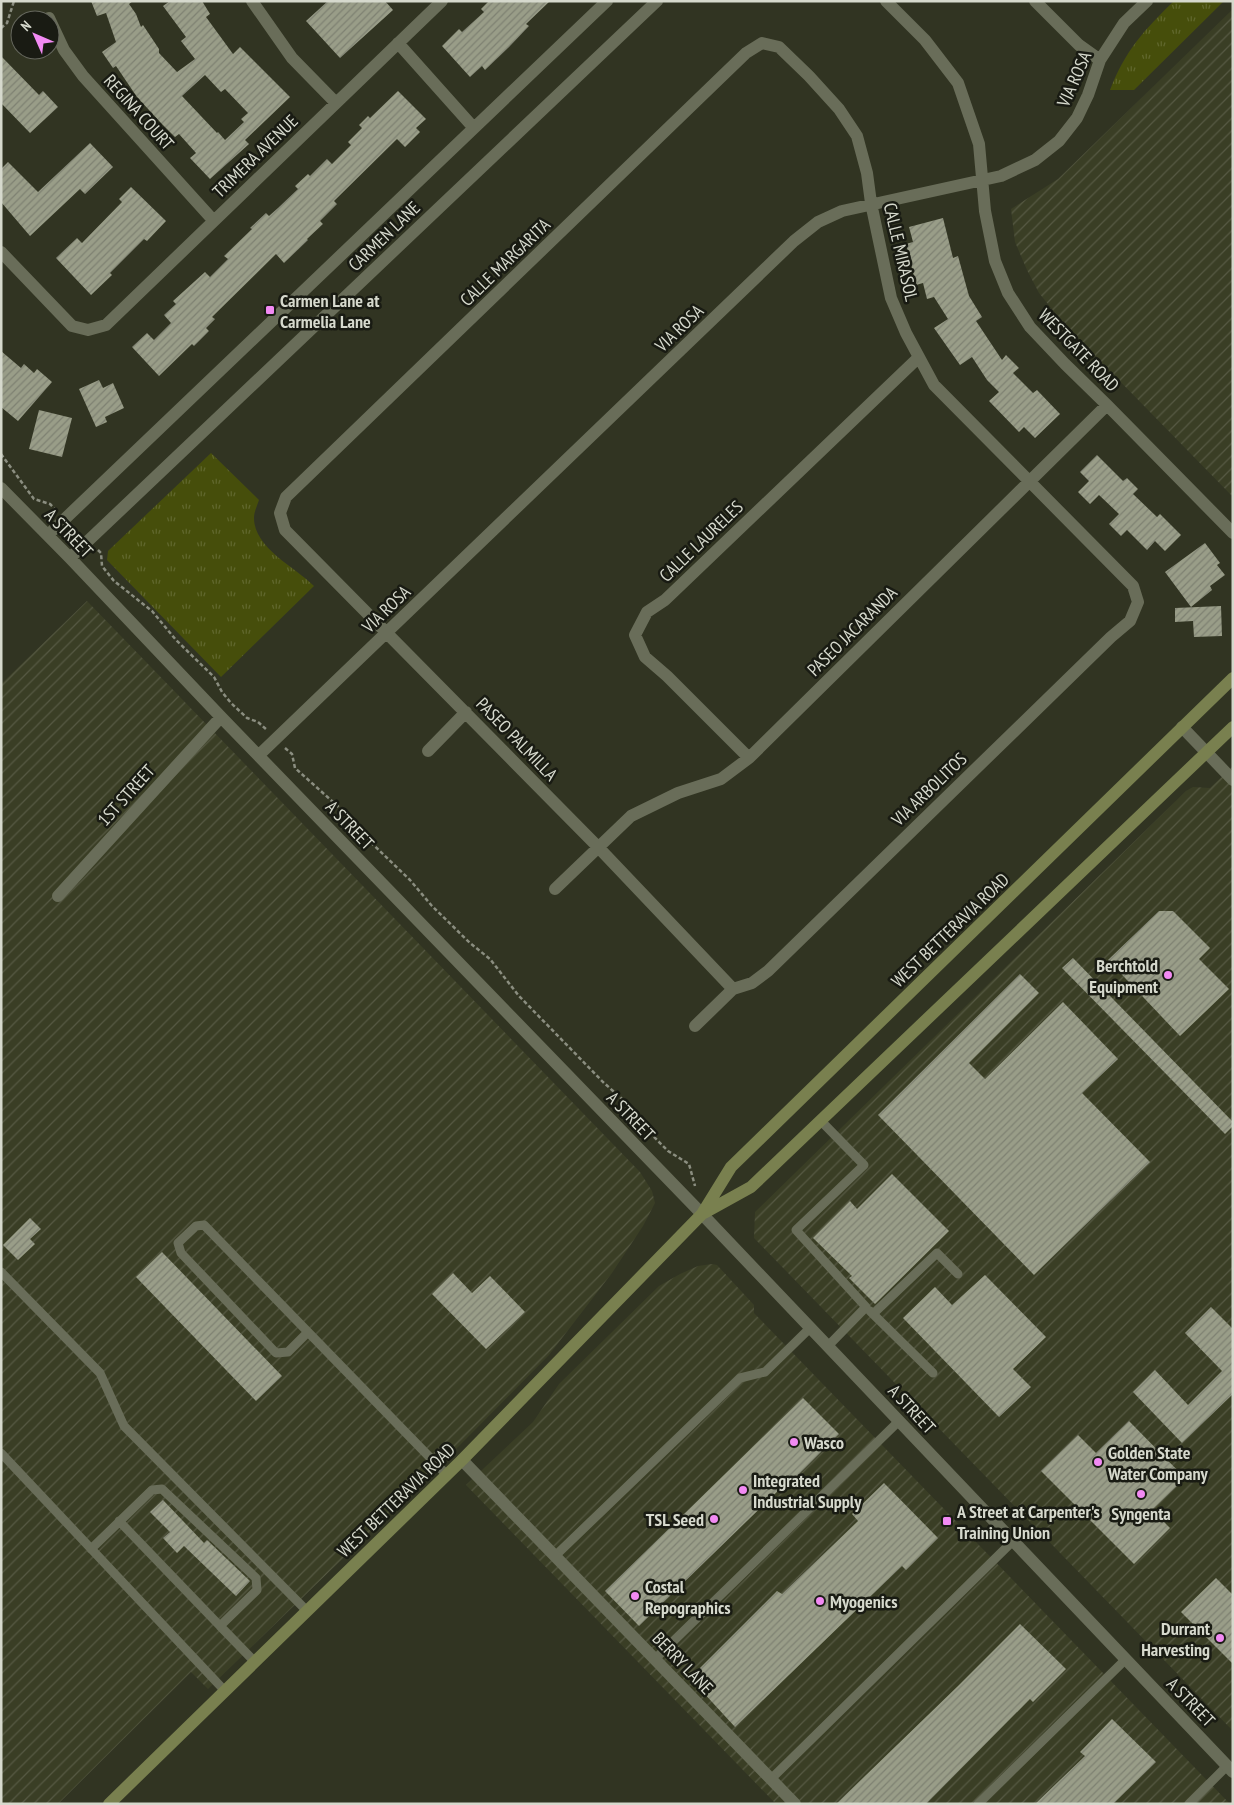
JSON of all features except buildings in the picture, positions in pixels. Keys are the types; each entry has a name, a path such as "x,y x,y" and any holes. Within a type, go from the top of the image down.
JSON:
{"street":[{"path":"252,1 292,58 336,103"},
{"name":"TRIMERA AVENUE","path":"1,252 72,326 88,330 106,324 121,312 213,220 442,1"},
{"name":"CARMEN LANE","path":"48,535 607,1"},
{"name":"CARMEN LANE","path":"70,558 657,1"},
{"name":"WESTGATE ROAD","path":"886,1 924,40 958,82 980,144 985,212 995,261 1008,293 1030,327 1233,533"},
{"path":"1035,1 1079,45 1100,60"},
{"name":"VIA ROSA","path":"259,755 794,242 818,222 842,211 1001,176 1035,160 1059,141 1077,118 1088,95 1100,60 1124,23 1147,1"},
{"name":"REGINA COURT","path":"60,41 83,76 213,220"},
{"path":"398,43 473,127"},
{"name":"CALLE MIRASOL","path":"762,43 779,46 810,76 839,109 857,136 867,173 871,204 891,298 918,358 934,385 1133,586 1138,602"},
{"name":"CALLE MARGARITA","path":"280,513 286,497 746,53 762,43"},
{"name":"CALLE LAURELES","path":"749,758 667,676 645,657 635,635 647,612 665,600 918,358"},
{"name":"PASEO JACARANDA","path":"555,889 630,816 678,793 721,779 749,758 1107,405"},
{"name":"A STREET","path":"1,488 702,1214 1230,1769"},
{"name":"PASEO PALMILLA","path":"280,513 285,530 598,847 733,989"},
{"name":"VIA ARBOLITOS","path":"733,989 752,983 768,971 1104,644 1130,621 1138,602"},
{"name":"WEST BETTERAVIA ROAD","path":"109,1804 462,1460 702,1214 731,1167 1233,678"},
{"path":"428,750 466,712"},
{"name":"1ST STREET","path":"58,896 221,717"},
{"name":"WEST BETTERAVIA ROAD","path":"702,1214 751,1187 1233,726"},
{"path":"1182,728 1233,780"},
{"path":"695,1026 733,989"},
{"name":"BERRY LANE","path":"462,1460 796,1804"}],"lane":[{"path":"821,1120 864,1165 796,1230 866,1307 933,1373"},
{"path":"308,1332 288,1352 276,1353 181,1252 178,1243 196,1226 204,1225 447,1475"},
{"path":"873,1314 937,1253 958,1274"},
{"path":"1,1272 100,1373 124,1426 307,1611"},
{"path":"828,1346 866,1307"},
{"path":"554,1556 740,1378 765,1372 810,1328"},
{"path":"655,1659 898,1421"},
{"path":"1,1454 225,1690"},
{"path":"91,1548 152,1490 162,1489 256,1578 257,1590 220,1626"},
{"path":"119,1521 255,1662"},
{"path":"771,1779 1013,1541"},
{"path":"978,1804 1126,1659"},
{"path":"1189,1804 1230,1769"}],"path":[{"path":"1,28 7,23 14,1"},
{"path":"1,454 34,499 50,504 64,519"},
{"path":"89,541 101,553 102,566 114,581 152,611 176,640 214,677 222,692 231,702 247,718 258,722 292,754 295,768 342,810 359,831 410,880 432,906 470,943 490,959 519,996 603,1082 631,1107 651,1134 668,1151 689,1164 696,1189"}],"shaded area":[{"path":"1233,9 1233,497 1065,325 1039,293 1015,242 1011,209 1058,179"},
{"path":"87,601 640,1172 652,1191 655,1203 643,1226 612,1273 549,1355 459,1446 208,1689 191,1672 58,1804 1,1804 1,684"},
{"path":"1233,766 1233,1731 754,1238 755,1212 1186,791 1193,787 1210,788"},
{"path":"717,1265 754,1305 754,1313 1230,1804 776,1804 466,1485 533,1422 559,1384 659,1286 698,1266"}],"green space":[{"path":"1174,1 1224,1 1134,90 1110,90 1122,64 1136,42"},
{"path":"211,453 259,500 254,518 256,529 261,539 277,556 314,586 221,677 107,560 108,551"}],"place":[{"name":"Carmen Lane at Carmelia Lane","path":"270,310"},
{"name":"Berchtold Equipment","path":"1168,975"},
{"name":"Wasco","path":"794,1442"},
{"name":"Golden State Water Company","path":"1098,1462"},
{"name":"Integrated Industrial Supply","path":"743,1490"},
{"name":"Syngenta","path":"1141,1494"},
{"name":"TSL Seed","path":"714,1519"},
{"name":"A Street at Carpenter's Training Union","path":"947,1521"},
{"name":"Costal Repographics","path":"635,1596"},
{"name":"Myogenics","path":"820,1601"},
{"name":"Durrant Harvesting","path":"1220,1638"}]}
